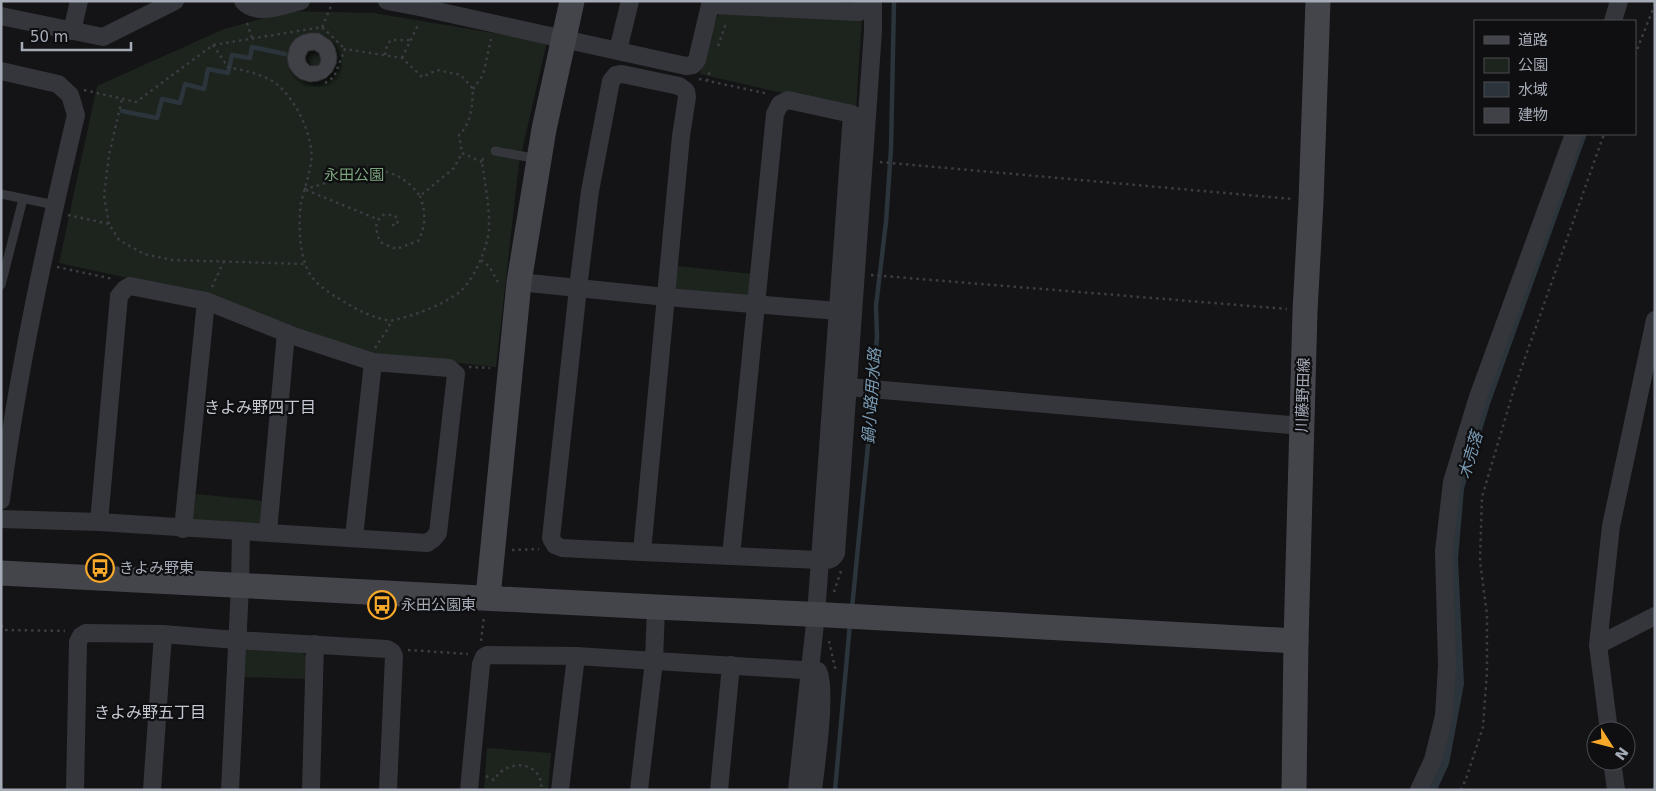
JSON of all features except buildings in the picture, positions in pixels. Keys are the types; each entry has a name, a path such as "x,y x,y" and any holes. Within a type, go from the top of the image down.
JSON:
{"street":[{"path":"72,31 79,1"},
{"path":"1,16 103,37 175,1"},
{"path":"245,9 250,7 265,10 301,1"},
{"path":"486,605 511,284 572,1"},
{"path":"618,50 630,1"},
{"path":"394,2 686,66 692,65 697,60 710,3 784,5 859,12 859,1"},
{"path":"642,552 681,136 687,97 686,90 680,86 622,74 616,75 611,81 590,191 550,538 555,545 562,548 642,552 820,560 827,561 833,559 836,553 873,31 872,1"},
{"name":"川藤野田線","path":"1294,790 1305,311 1318,1"},
{"path":"1612,20 1619,1"},
{"path":"1,72 58,84 70,95 76,114 54,208 18,382 1,500"},
{"path":"730,556 775,114 780,104 788,100 852,114 816,614 797,790"},
{"path":"1419,790 1433,760 1444,716 1447,665 1444,551 1452,482 1478,397 1574,135"},
{"path":"511,284 578,288 838,311"},
{"path":"1,518 99,522 183,529 268,532 427,542 438,534 456,374 450,368 374,362 286,333 206,301 130,286 119,296 99,522"},
{"path":"183,529 206,301"},
{"path":"1608,721 1598,645 1611,526 1655,320"},
{"path":"268,532 286,333"},
{"path":"354,537 374,362"},
{"path":"848,386 1302,426"},
{"path":"230,790 241,531"},
{"path":"1,573 240,586 486,605 656,607 816,614 1296,641"},
{"path":"639,790 654,661 656,607"},
{"path":"1598,645 1655,616"},
{"path":"75,790 78,642 81,636 86,633 163,634 387,649 394,656 388,790"},
{"path":"152,790 163,634"},
{"path":"311,790 315,644"},
{"path":"469,790 482,656 487,655 576,656 818,671 821,677 822,693 814,790"},
{"path":"560,790 576,656"},
{"path":"719,790 731,665"},
{"path":"1613,771 1616,790"}],"lane":[{"path":"495,150 538,159"},
{"path":"1,194 54,208"},
{"path":"1,285 23,199"}],"path":[{"path":"322,27 332,1"},
{"path":"1636,52 1655,4"},
{"path":"245,9 252,38"},
{"path":"402,58 418,23 427,25"},
{"path":"70,95 84,90 136,102 213,44 322,27"},
{"path":"322,27 345,48 402,58 422,77 437,70 461,75 473,89"},
{"path":"385,55 387,44 391,40 411,40"},
{"path":"420,196 454,168 462,153 459,135 466,128 473,89 483,75 491,40"},
{"path":"213,44 228,67 249,72 274,82 299,111 308,136 312,161 304,189 299,229 305,264 311,276 329,293 376,318 390,321 408,317 459,293 475,272 481,260 489,231 482,162 486,151 495,150"},
{"path":"325,83 334,77 345,48"},
{"path":"122,98 109,155 104,196 109,224 119,240 144,254 172,260 305,264"},
{"path":"1461,790 1483,727 1487,615 1480,561 1482,497 1514,389 1604,135"},
{"path":"462,153 482,162"},
{"path":"864,160 1311,202"},
{"path":"304,189 318,187 354,173 373,171 391,173 403,178 420,196 425,219 423,231 418,241 396,249 380,242 375,227 377,220 383,215 394,215 398,219 396,225 392,224"},
{"path":"304,189 377,220"},
{"path":"54,208 109,224"},
{"path":"481,260 489,266 496,280 511,284"},
{"path":"206,301 224,261"},
{"path":"54,266 116,280 125,289"},
{"path":"856,274 1305,311"},
{"path":"374,362 376,348 389,327 390,321"},
{"path":"453,371 460,366 498,369"},
{"path":"506,551 545,549 555,545"},
{"path":"392,652 400,649 482,656 486,605"},
{"path":"1,625 6,630 72,631 81,636"},
{"path":"481,772 494,780 500,771 507,767 523,764 539,777 542,786 541,790"}],"green space":[{"name":"永田公園","path":"289,11 374,13 547,42 519,164 496,367 369,353 210,296 59,263 97,86 224,29"},
{"path":"720,14 862,17 856,110 700,74 716,18"},
{"path":"677,266 753,274 751,292 748,296 720,296 720,292 704,291 704,294 676,289"},
{"path":"196,494 265,501 262,520 259,525 196,523 192,517"},
{"path":"248,648 300,651 307,657 307,679 242,677 243,652"},
{"path":"487,748 551,753 548,790 484,790"}],"water":[{"name":"木売落","path":"1580,135 1587,135 1490,404 1464,489 1458,559 1464,684 1449,764 1437,790 1429,790 1442,759 1455,670 1450,555 1457,486 1484,401"}],"waterway":[{"name":"鍋小路用水路","path":"873,386 877,337 876,306 886,222 891,149 894,1"},
{"path":"122,111 157,118 162,99 180,103 185,84 204,89 208,69 228,73 232,55 250,58 252,47 285,54"},
{"name":"鍋小路用水路","path":"852,608 873,394"},
{"name":"鍋小路用水路","path":"835,790 850,623"}],"place":[{"name":"きよみ野東","path":"100,568"},
{"name":"永田公園東","path":"382,605"}],"district":[{"name":"きよみ野四丁目","path":"260,407"},
{"name":"きよみ野五丁目","path":"150,712"}]}
